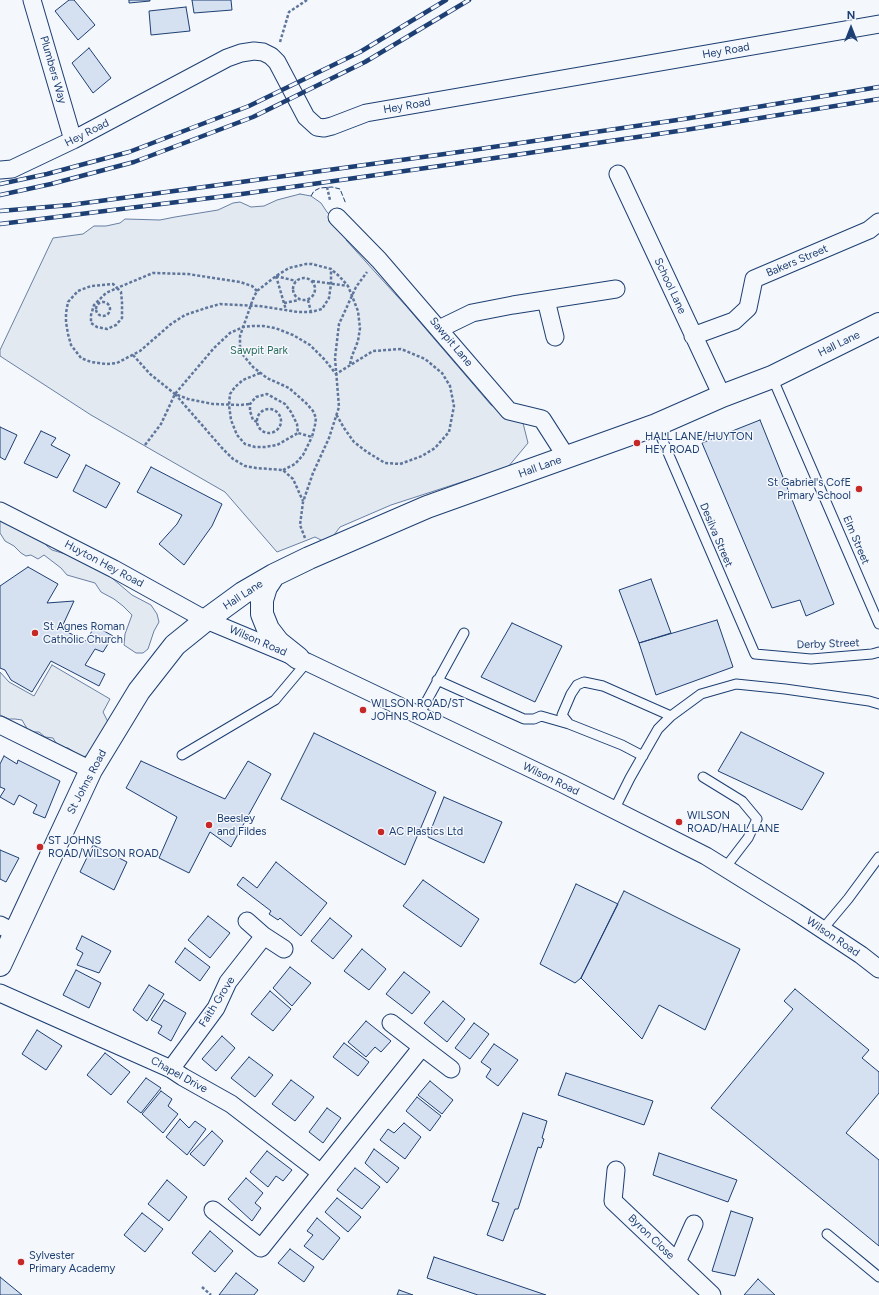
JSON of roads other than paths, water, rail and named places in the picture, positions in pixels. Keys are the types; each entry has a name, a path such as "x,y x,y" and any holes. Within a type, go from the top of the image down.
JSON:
{"street":[{"name":"Plumbers Way","path":"32,0 73,140"},
{"name":"Hey Road","path":"0,170 12,169 73,140 227,58 241,53 254,51 263,52 271,56 277,62 306,117 317,127 324,128 366,113 879,24"},
{"name":"School Lane","path":"618,174 722,396"},
{"name":"Sawpit Lane","path":"337,217 379,260 509,411 542,419 567,458"},
{"name":"Bakers Street","path":"693,336 734,321 748,308 754,279 869,230 879,222"},
{"path":"439,328 472,313 616,289"},
{"path":"546,300 555,337"},
{"name":"Hall Lane","path":"206,620 243,593 274,575 309,558 427,507 656,425 722,396 772,377 879,324"},
{"name":"Huyton Hey Road","path":"0,511 114,568 206,620"},
{"path":"274,575 266,587 262,600 262,614 268,629 278,642 303,660"},
{"name":"Wilson Road","path":"206,620 303,660 706,856 861,955 879,969"},
{"name":"St Johns Road","path":"0,966 8,929 91,770 139,691 175,645 206,620"},
{"path":"0,725 91,770"},
{"path":"247,921 264,936 284,950"},
{"name":"Faith Grove","path":"171,1068 216,1008 228,982 264,936"},
{"name":"Chapel Drive","path":"0,992 171,1068 183,1077 231,1104 321,1173"},
{"path":"391,1022 451,1069"},
{"path":"213,1210 261,1248 422,1047"},
{"name":"Byron Close","path":"616,1170 613,1201 712,1295"},
{"path":"677,1262 694,1224"}],"lane":[{"name":"Elm Street","path":"772,377 879,624"},
{"name":"Desilva Street","path":"656,425 755,654"},
{"path":"418,715 464,633"},
{"name":"Derby Street","path":"755,654 811,659 872,654 879,652"},
{"path":"182,755 274,700 303,660"},
{"path":"437,680 524,719 534,719 541,716 569,724 622,745 642,756"},
{"path":"569,724 562,715 571,694 577,685 584,682 603,686 671,716"},
{"path":"614,810 658,729 671,716 701,694 736,684 785,689 869,701 879,704"},
{"path":"703,777 742,801 757,819 748,838 725,868"},
{"path":"822,930 848,899 879,857"},
{"path":"828,1234 879,1277"}],"railway":[{"path":"0,184 47,174 129,152 249,106 360,52 446,0"},
{"path":"0,195 51,184 134,162 253,117 365,62 469,0"},
{"path":"0,211 70,205 452,153 684,119 879,87"},
{"path":"0,224 242,194 454,164 685,130 879,99"}],"place":[{"name":"HALL LANE/HUYTON HEY ROAD","path":"637,443"},
{"name":"St Gabriel's CofE Primary School","path":"859,489"},
{"name":"St Agnes Roman Catholic Church","path":"35,633"},
{"name":"WILSON ROAD/ST JOHNS ROAD","path":"363,710"},
{"name":"WILSON ROAD/HALL LANE","path":"679,822"},
{"name":"Beesley and Fildes","path":"209,825"},
{"name":"AC Plastics Ltd","path":"381,832"},
{"name":"ST JOHNS ROAD/WILSON ROAD","path":"40,847"},
{"name":"Sylvester Primary Academy","path":"21,1262"}],"park label":[{"name":"Sawpit Park","path":"259,351"}]}
